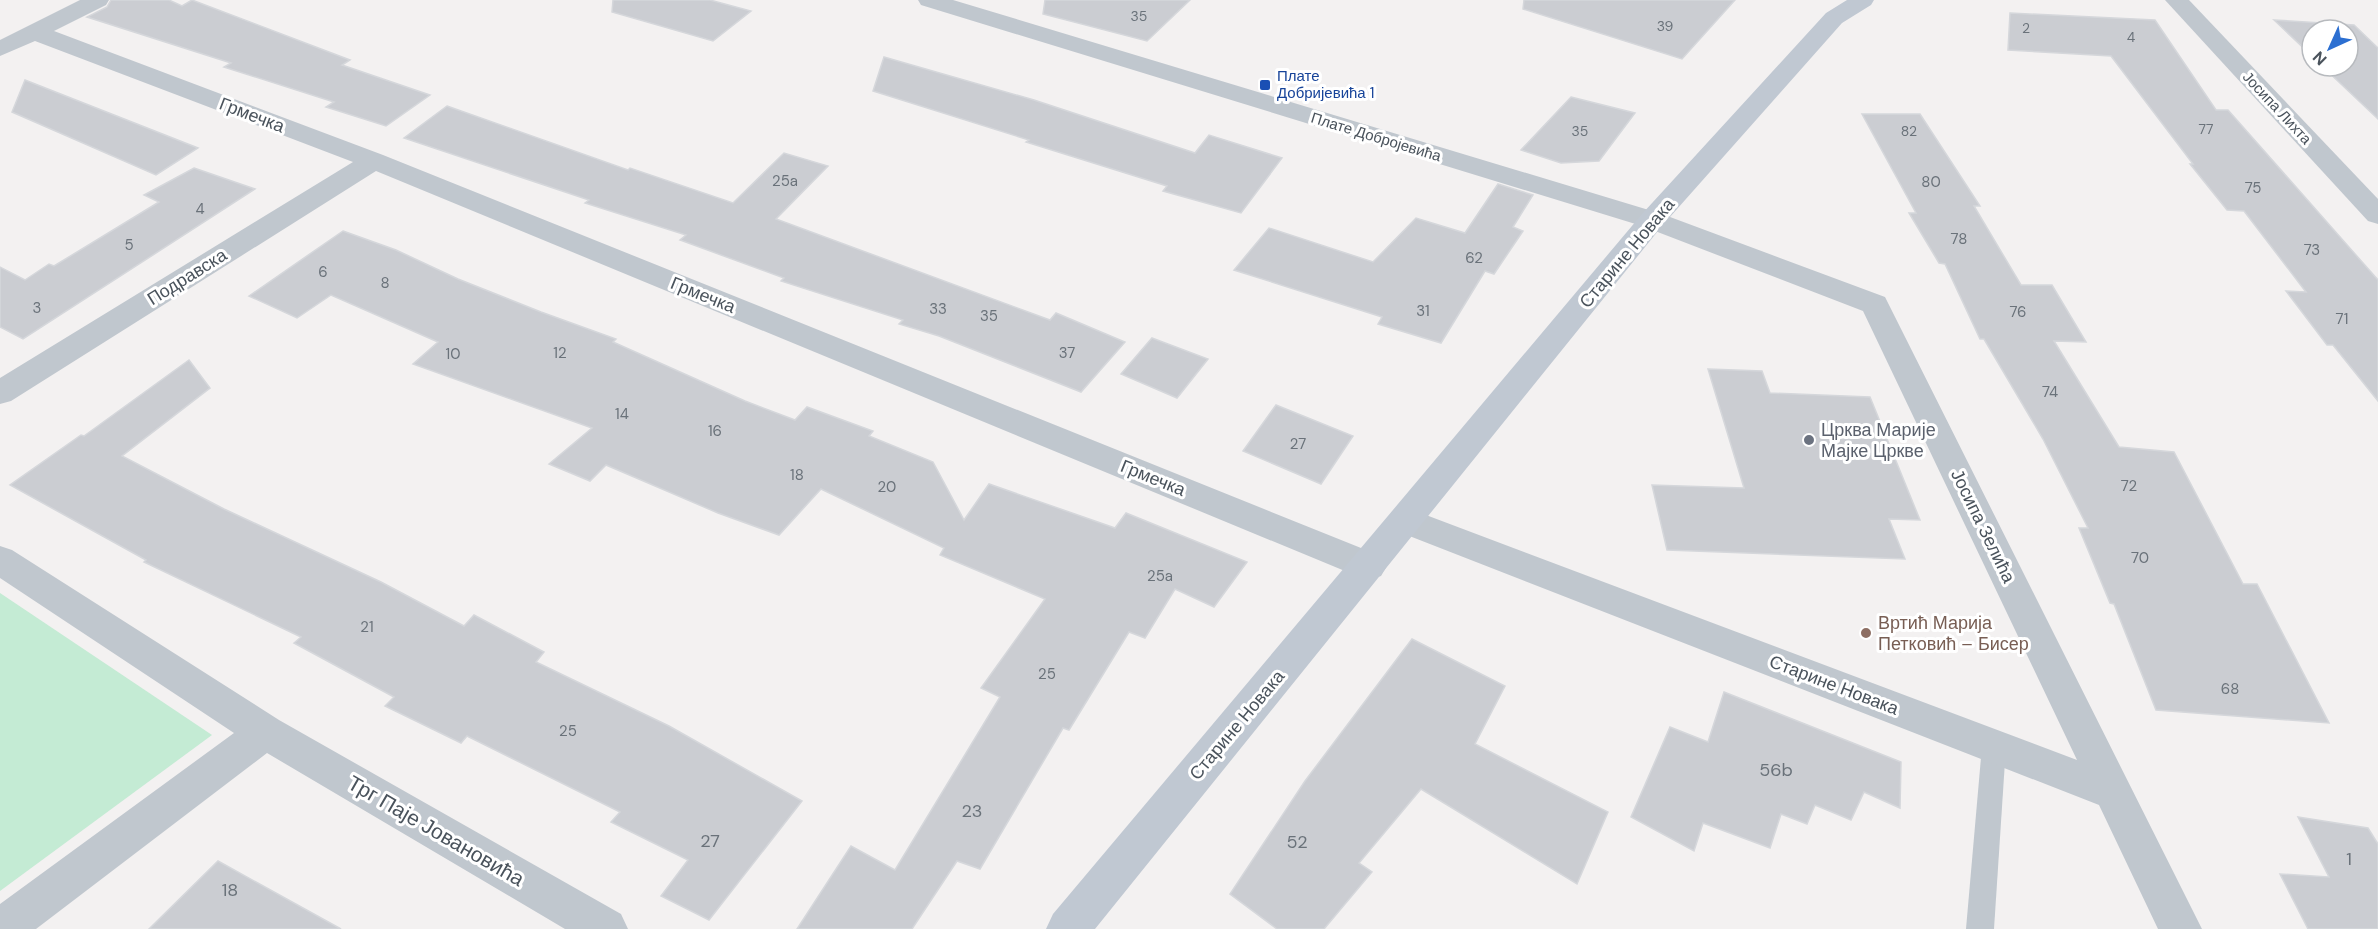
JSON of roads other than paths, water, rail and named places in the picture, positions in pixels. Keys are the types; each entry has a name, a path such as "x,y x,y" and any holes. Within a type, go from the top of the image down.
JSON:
{"street":[{"path":"0,49 98,0"},
{"name":"Плате Добројевића","path":"929,0 1652,220"},
{"name":"Јосипа Лихта","path":"2176,0 2378,215"},
{"name":"Старине Новака","path":"1068,929 1652,220 1834,18 1859,1"},
{"name":"Грмечка","path":"34,32 374,161 1369,566"},
{"name":"Подравска","path":"0,393 374,161"},
{"name":"Јосипа Зелића","path":"1652,220 1875,304 2180,929"},
{"name":"Старине Новака","path":"1406,521 2113,792"},
{"name":"Трг Паје Јовановића","path":"0,560 265,732 606,929"},
{"path":"1,929 265,732"}],"lane":[{"path":"1980,929 1994,746"}],"place":[{"name":"Плате Добријевића 1","path":"1265,85"},
{"name":"Црква Марије Мајке Цркве","path":"1809,440"},
{"name":"Вртић Марија Петковић – Бисер","path":"1866,633"}]}
